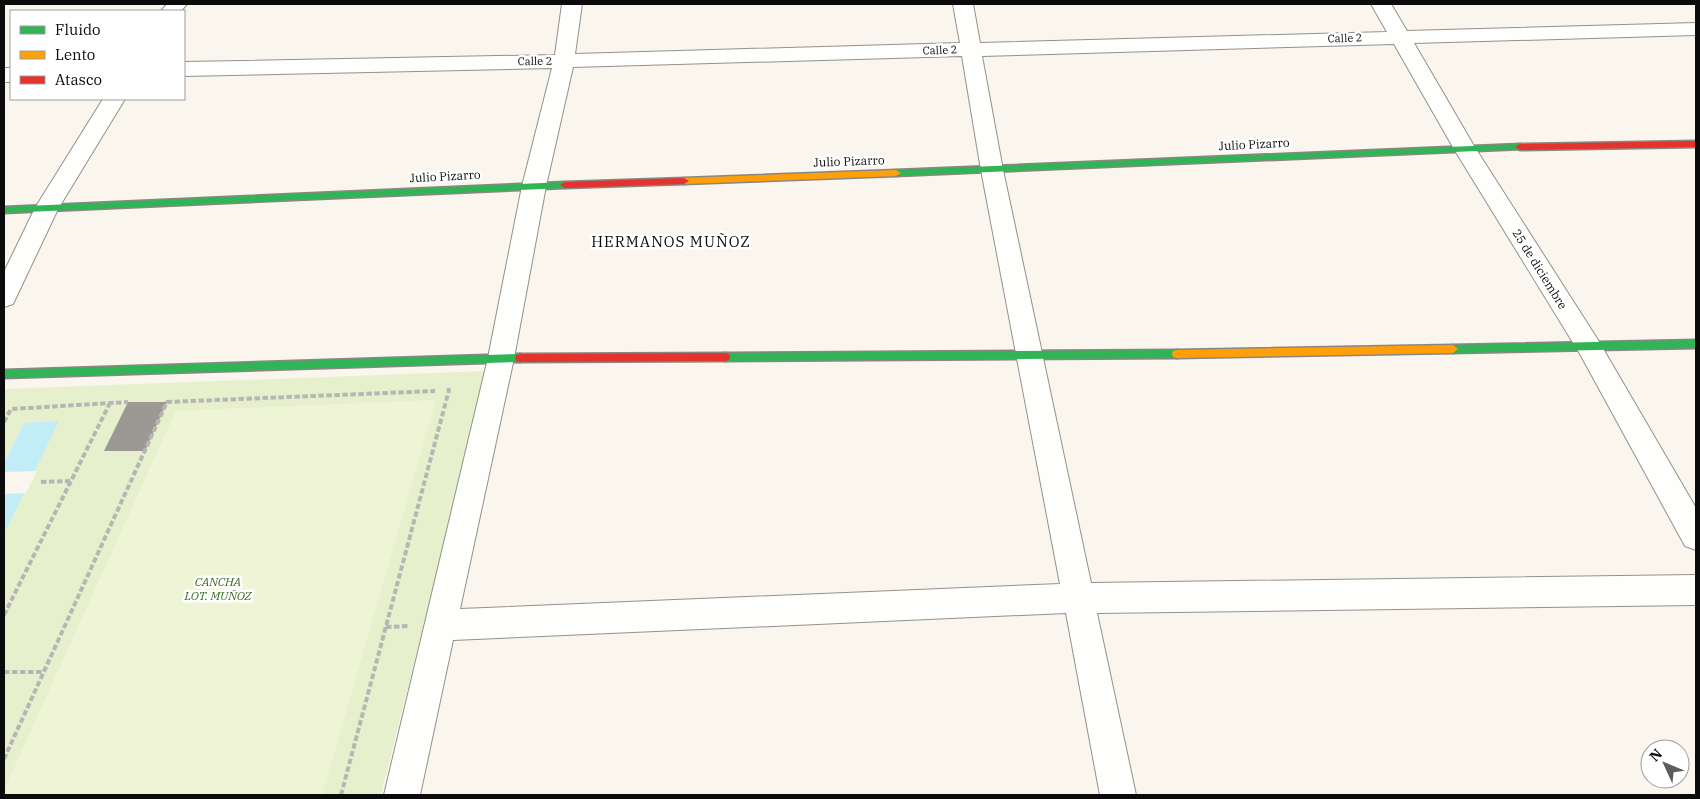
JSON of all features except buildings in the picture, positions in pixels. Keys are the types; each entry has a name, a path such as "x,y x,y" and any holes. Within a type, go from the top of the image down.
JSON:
{"street":[{"path":"402,795 442,625 500,358 534,186 564,60 572,4"},
{"path":"963,4 992,170 1118,795"},
{"name":"25 de diciembre","path":"1381,4 1465,149 1589,347 1696,536"},
{"name":"Calle 2","path":"185,69 1696,29"},
{"path":"4,297 47,208 113,100"},
{"name":"Julio Pizarro","path":"4,210 534,186 992,170 1465,149 1696,144"},
{"path":"4,374 500,358 1031,356 1696,344"},
{"path":"442,625 1079,598 1696,590"}],"path":[{"path":"4,759 168,402 449,390 341,795"},
{"path":"4,422 10,409 128,402"},
{"path":"4,615 110,403"},
{"path":"41,482 70,481"},
{"path":"4,672 44,672"}],"green space":[{"name":"CANCHA LOT. MUÑOZ","path":"487,371 381,795 4,795 4,389"},
{"name":"CANCHA LOT. MUÑOZ","path":"436,400 322,795 4,795 4,790 176,411"}],"water":[{"path":"59,421 4,534 4,463 24,423"}],"pier":[{"path":"37,471 26,493 4,494 4,472"}],"traffic: fast":[{"path":"896,173 1520,147"},
{"path":"4,210 565,185"},
{"path":"1453,349 1696,344"},
{"path":"725,357 1177,354"},
{"path":"4,374 520,358"}],"traffic: slow":[{"path":"684,181 896,173"},
{"path":"1177,354 1453,349"}],"traffic: jam":[{"path":"1520,147 1696,144"},
{"path":"565,185 684,181"},
{"path":"520,358 725,357"}],"district":[{"name":"HERMANOS MUÑOZ","path":"671,241"}]}
